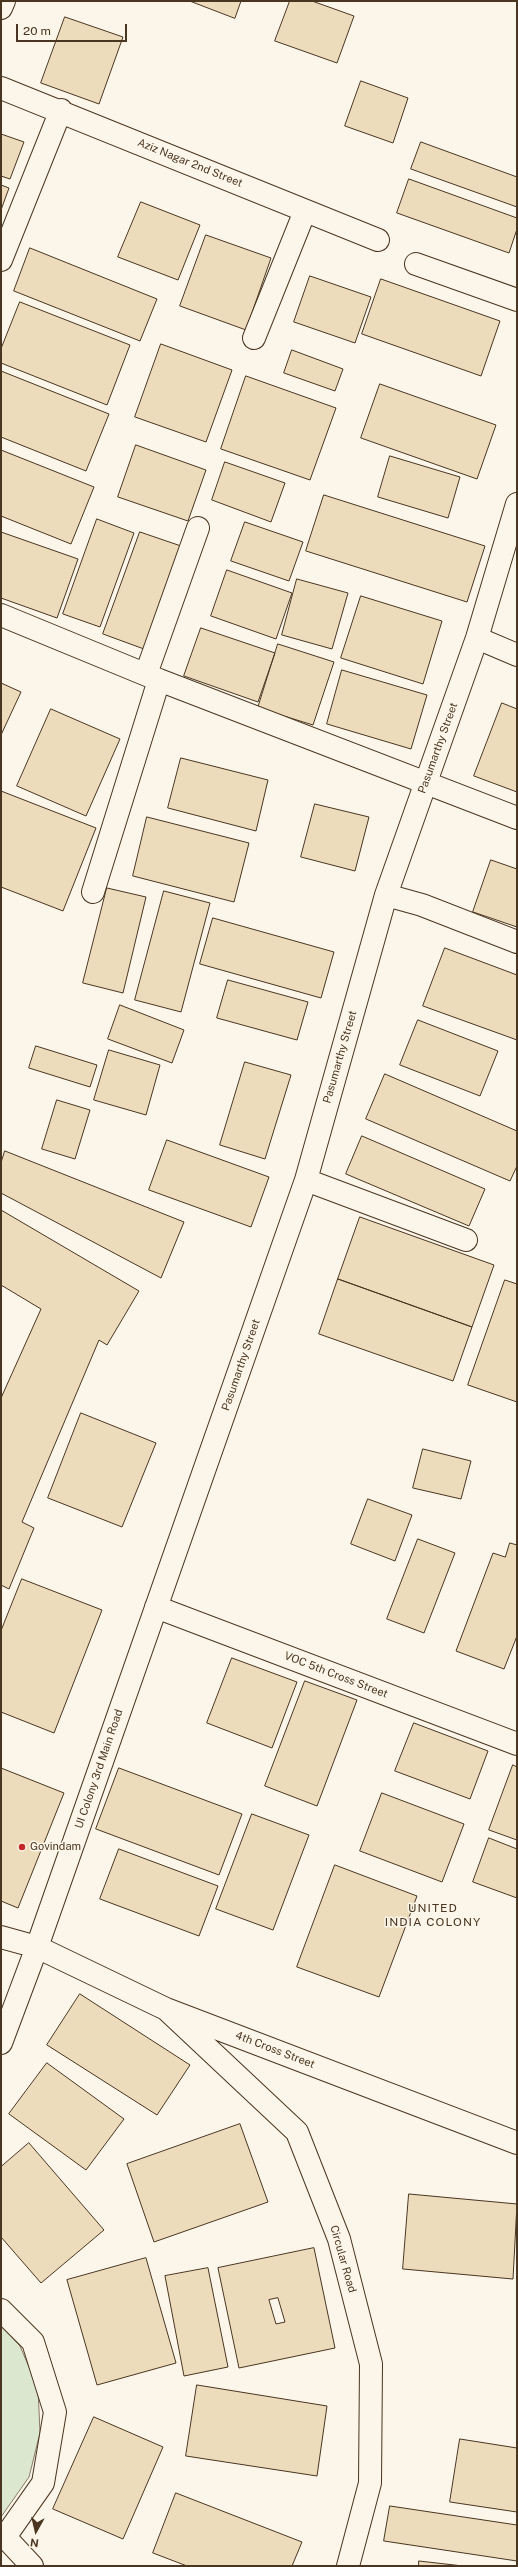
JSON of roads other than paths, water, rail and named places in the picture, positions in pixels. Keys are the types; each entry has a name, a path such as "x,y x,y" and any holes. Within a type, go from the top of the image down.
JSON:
{"street":[{"path":"1,8 4,1"},
{"name":"Aziz Nagar 2nd Street","path":"1,88 61,110 378,240"},
{"path":"1,260 61,110"},
{"path":"254,338 305,210"},
{"path":"416,264 517,300"},
{"name":"Pasumarthy Street","path":"156,1607 306,1180 386,895 477,638 517,504"},
{"path":"93,892 153,677 198,528"},
{"path":"1,615 153,677 517,818"},
{"path":"477,638 517,655"},
{"path":"386,895 422,905 517,942"},
{"path":"306,1180 466,1240"},
{"name":"VOC 5th Cross Street","path":"156,1607 517,1744"},
{"name":"UI Colony 3rd Main Road","path":"1,2043 37,1947 156,1607"},
{"name":"4th Cross Street","path":"1,1937 37,1947 166,2009 517,2143"},
{"name":"Circular Road","path":"166,2009 297,2132 339,2239 371,2364 370,2483 348,2566"},
{"path":"1,2310 33,2342 55,2412 43,2483 3,2538 32,2566"}],"place":[{"name":"Govindam","path":"22,1847"}],"district":[{"name":"UNITED INDIA COLONY","path":"433,1915"}]}
